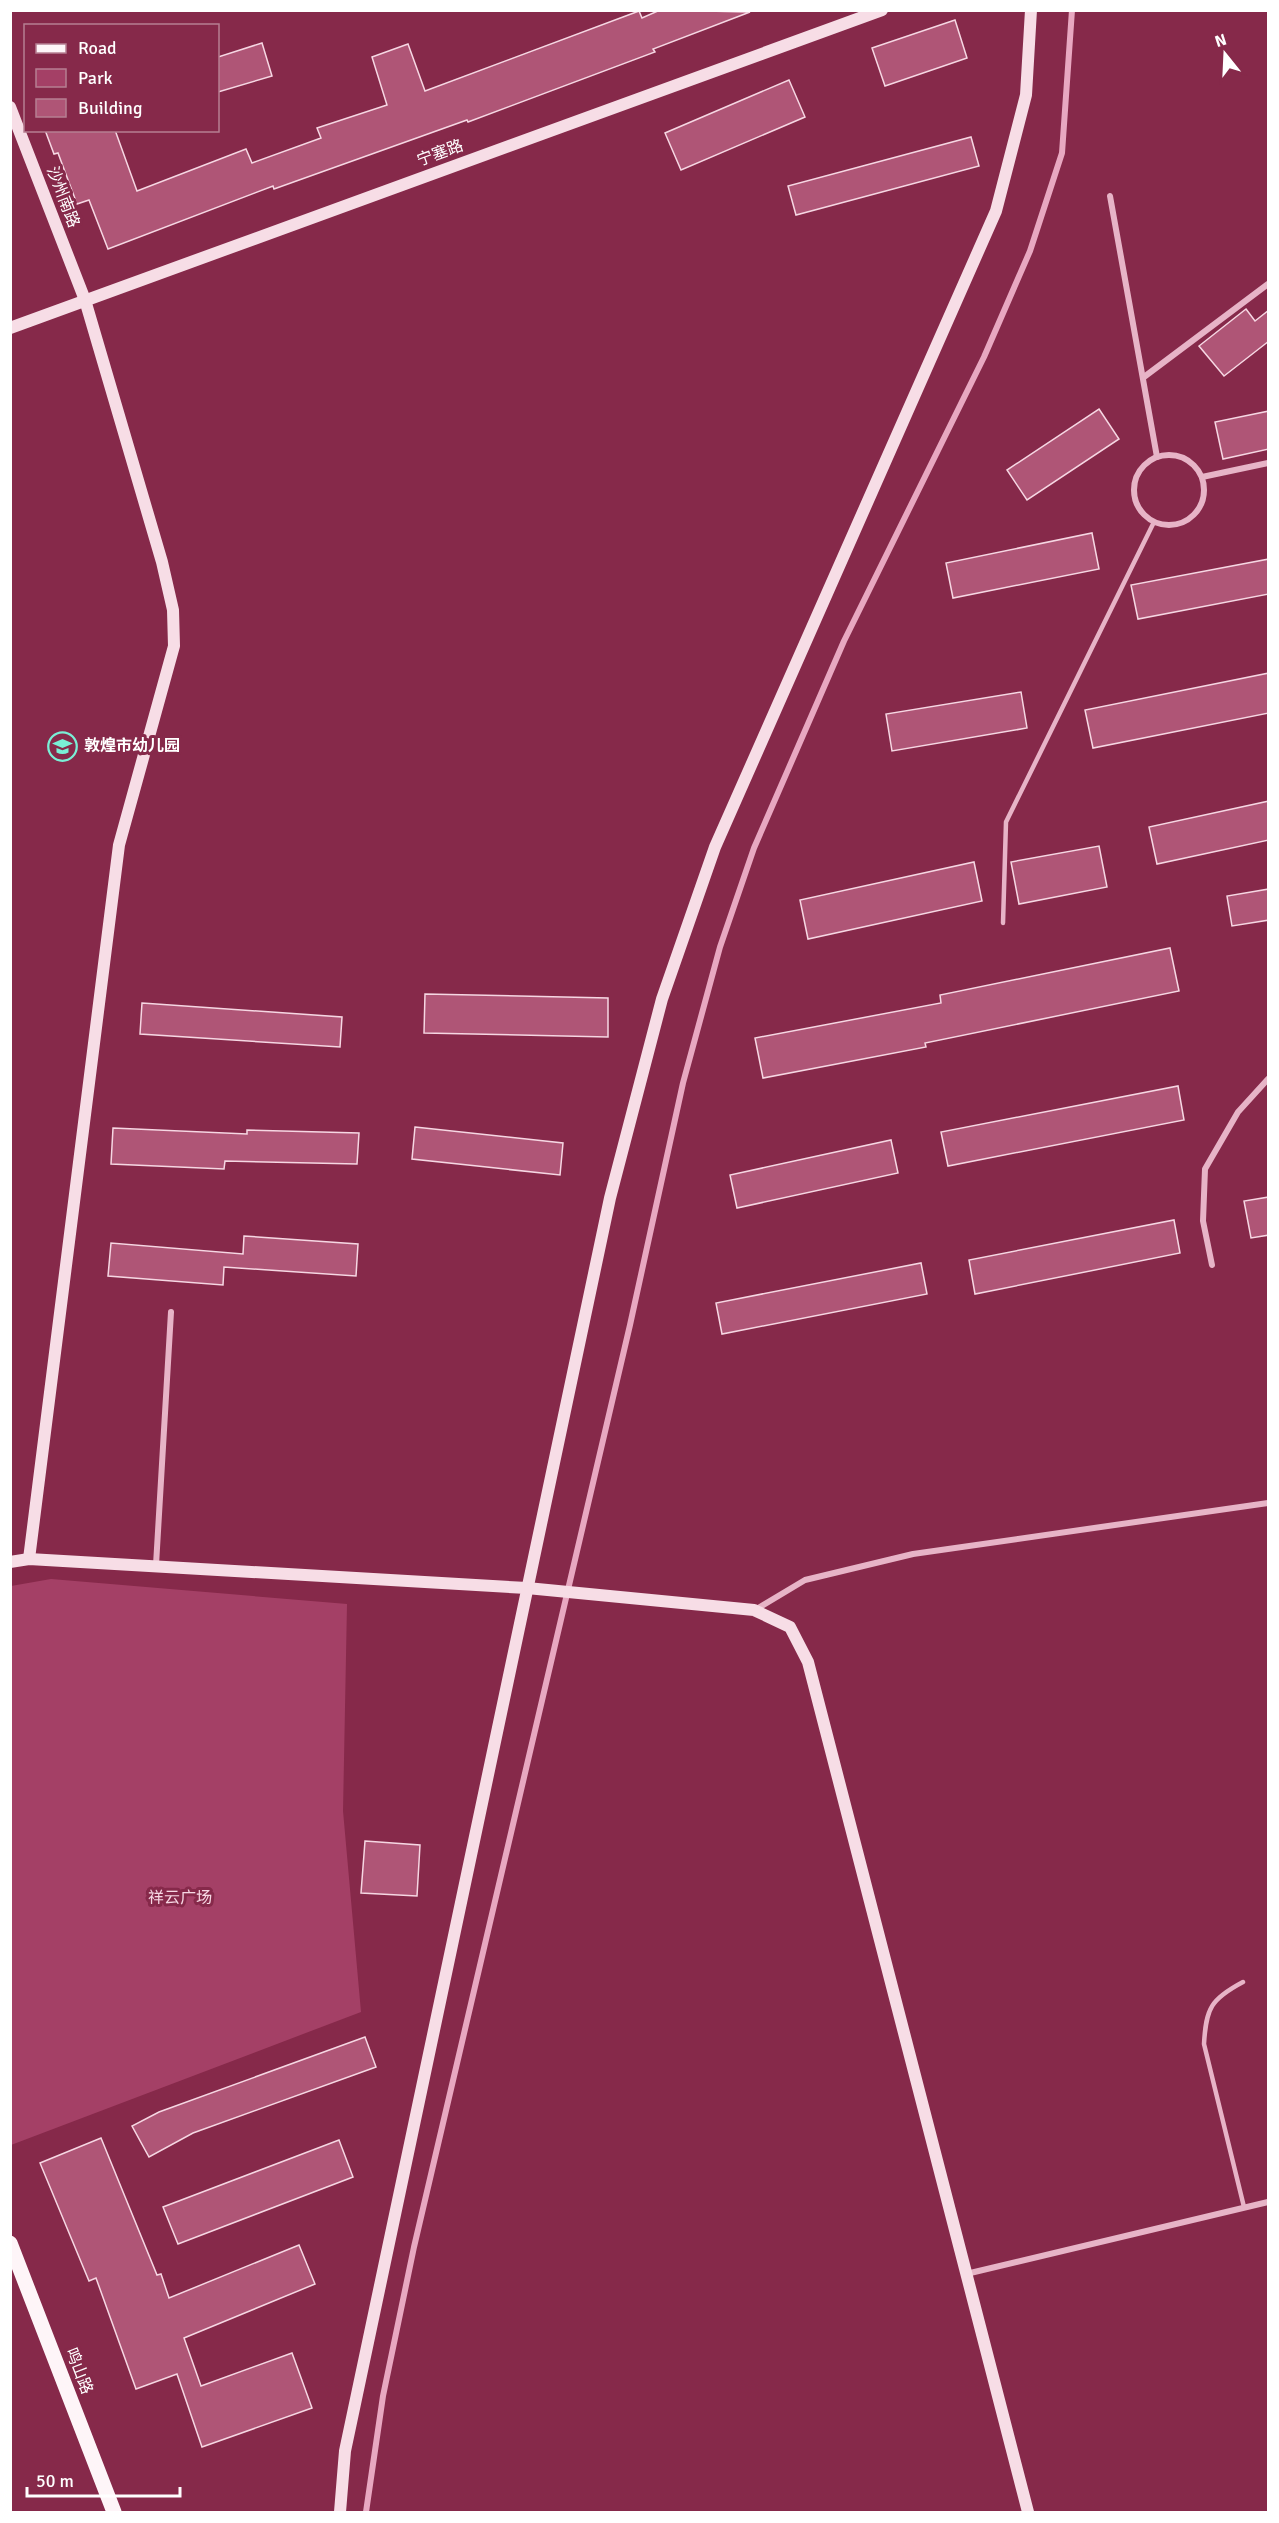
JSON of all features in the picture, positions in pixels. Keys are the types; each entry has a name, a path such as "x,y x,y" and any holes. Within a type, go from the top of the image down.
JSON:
{"main road":[{"name":"鸣山路","path":"10,2243 114,2512"}],"street":[{"name":"宁塞路","path":"10,328 882,10"},
{"path":"340,2512 345,2451 610,1198 662,999 715,847 996,211 1026,95 1031,10"},
{"name":"沙州南路","path":"10,107 85,300 162,562 173,610 174,646 119,845 29,1559"},
{"path":"1110,196 1157,457"},
{"path":"1144,377 1269,284"},
{"path":"1170,455 1184,458 1195,466 1202,477 1205,490 1202,504 1194,515 1182,523 1168,525 1154,522 1143,514 1136,501 1134,488 1137,475 1145,464 1157,457 1170,455"},
{"path":"1202,477 1269,463"},
{"path":"1212,1265 1203,1221 1205,1169 1238,1113 1269,1079"},
{"path":"156,1565 171,1312"},
{"path":"754,1610 804,1580 913,1554 1269,1503"},
{"path":"10,1562 29,1559 156,1565 527,1588 754,1610 790,1627 808,1662 1028,2512"},
{"path":"966,2274 1269,2202"}],"lane":[{"path":"1003,922 1006,822 1154,522"},
{"path":"1243,1982 1218,1995 1205,2017 1204,2044 1244,2207"}],"green space":[{"name":"祥云广场","path":"51,1579 347,1604 343,1811 361,2012 11,2145 11,1586"}],"building":[{"path":"660,10 750,12 653,49 655,52 468,122 467,120 274,189 273,186 108,249 89,200 77,204 58,153 54,154 46,132 116,132 137,191 246,149 252,163 321,138 317,128 387,105 372,57 408,44 425,91 639,11 642,18"},
{"path":"955,20 967,58 885,86 872,48"},
{"path":"262,43 272,76 219,92 219,57"},
{"path":"789,80 805,117 681,170 665,133"},
{"path":"971,137 979,166 796,215 788,186"},
{"path":"1246,309 1255,321 1269,310 1269,341 1224,376 1199,346"},
{"path":"1099,409 1119,439 1027,500 1007,470"},
{"path":"1269,411 1269,449 1223,459 1215,422"},
{"path":"1092,533 1099,569 953,598 946,563"},
{"path":"1269,559 1269,594 1138,619 1131,585"},
{"path":"1269,673 1269,713 1093,748 1085,710"},
{"path":"1021,692 1027,728 892,751 886,714"},
{"path":"1269,801 1269,840 1157,864 1149,827"},
{"path":"1099,846 1107,887 1019,904 1011,862"},
{"path":"974,862 982,901 808,939 800,900"},
{"path":"1269,889 1269,920 1232,926 1227,896"},
{"path":"1170,948 1179,991 925,1043 926,1047 763,1078 755,1038 941,1003 940,995"},
{"path":"425,994 608,998 608,1037 424,1033"},
{"path":"142,1003 342,1017 340,1047 140,1034"},
{"path":"1178,1086 1184,1120 948,1166 941,1132"},
{"path":"415,1127 563,1143 560,1175 412,1159"},
{"path":"113,1128 247,1134 247,1130 359,1133 357,1164 225,1161 224,1169 111,1164"},
{"path":"891,1140 898,1173 737,1208 730,1175"},
{"path":"1269,1197 1269,1235 1251,1238 1244,1201"},
{"path":"1174,1220 1180,1253 975,1294 969,1260"},
{"path":"244,1236 358,1244 356,1276 224,1267 223,1285 108,1276 111,1243 243,1254"},
{"path":"921,1263 927,1294 722,1334 716,1303"},
{"path":"365,1841 420,1845 417,1896 361,1893"},
{"path":"365,2037 376,2067 193,2133 149,2157 132,2126 159,2112"},
{"path":"101,2138 157,2275 161,2274 169,2298 299,2245 315,2284 184,2338 201,2386 292,2353 312,2408 202,2447 177,2374 136,2389 96,2278 89,2281 40,2163"},
{"path":"339,2140 353,2177 178,2244 163,2207"}],"waterway":[{"path":"366,2512 383,2396 414,2247 630,1325 683,1083 720,947 754,848 844,641 984,357 1030,251 1062,153 1072,10"}],"place":[{"name":"敦煌市幼儿园","path":"63,746"}]}
